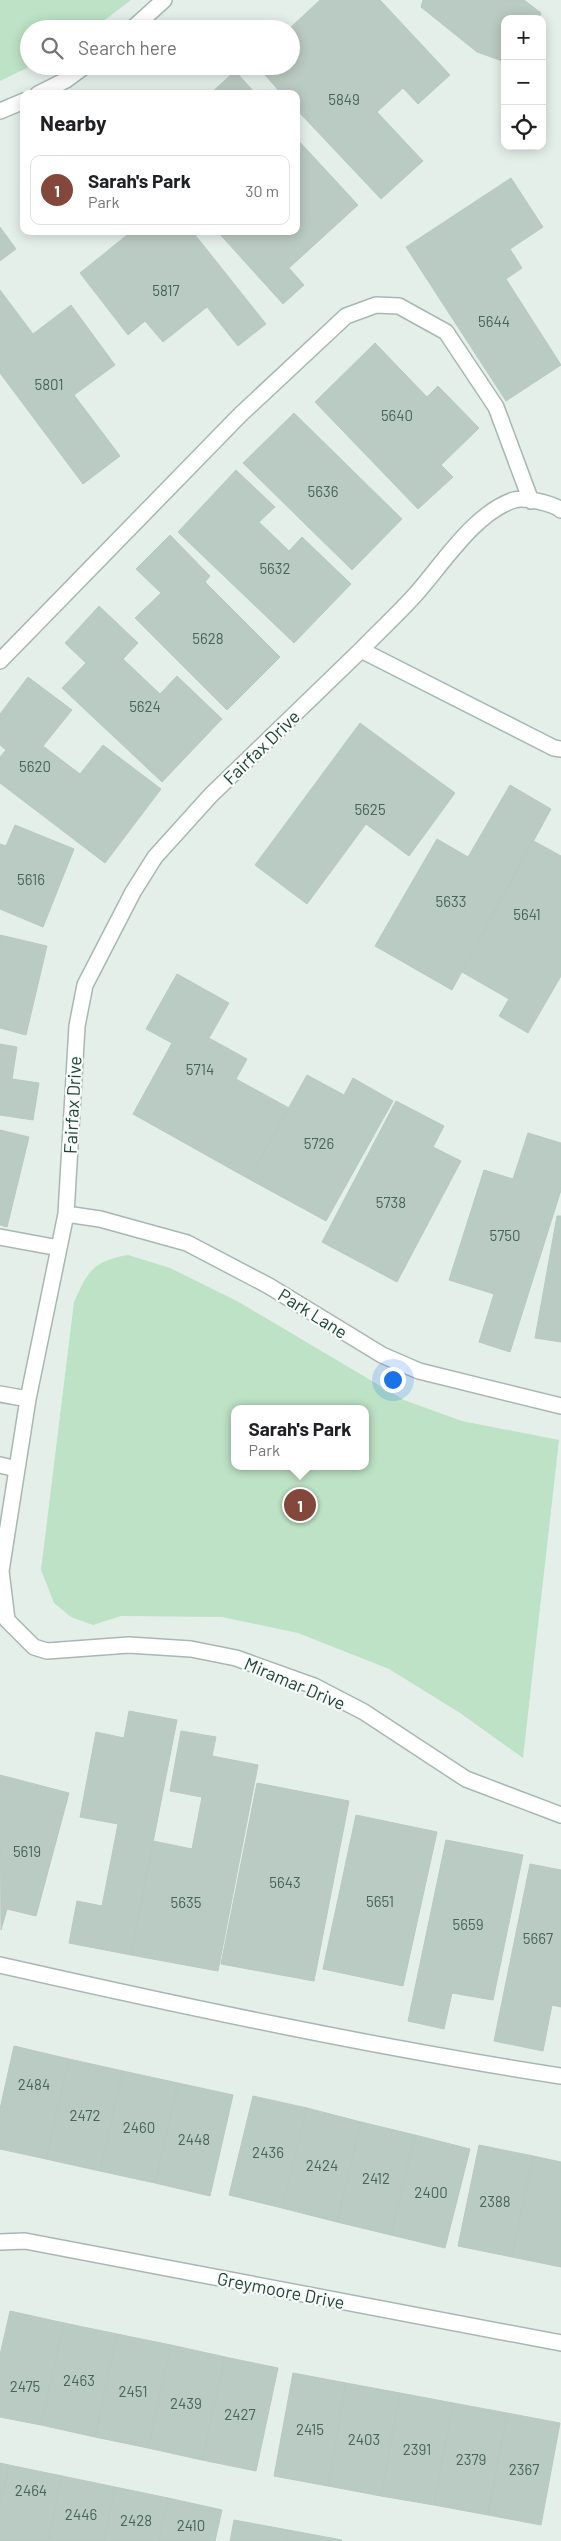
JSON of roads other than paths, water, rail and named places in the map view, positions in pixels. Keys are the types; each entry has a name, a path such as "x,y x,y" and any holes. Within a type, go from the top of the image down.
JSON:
{"street":[{"path":"142,20 164,0"},
{"path":"46,90 73,75"},
{"path":"0,111 20,103"},
{"path":"0,661 247,408 346,316 376,305 399,306 446,332 496,407 531,501"},
{"name":"Fairfax Drive","path":"34,1647 3,1619 1,1571 28,1399 66,1214 77,1026 85,985 133,892 155,857 211,795 414,596 463,538 490,514 515,500 546,502 561,510"},
{"path":"361,650 554,748 561,749"},
{"name":"Park Lane","path":"66,1214 100,1219 187,1243 269,1286 382,1355 419,1371 561,1406"},
{"path":"0,1237 59,1248"},
{"path":"0,1394 28,1399"},
{"path":"0,1466 17,1469"},
{"name":"Miramar Drive","path":"34,1647 47,1651 129,1645 191,1649 236,1658 314,1686 364,1712 466,1779 561,1815"},
{"path":"0,1965 161,2001 484,2064 561,2076"},
{"name":"Greymoore Drive","path":"0,2242 25,2241 561,2343"}],"place":[{"name":"Sarah's Park","path":"300,1505"}]}
